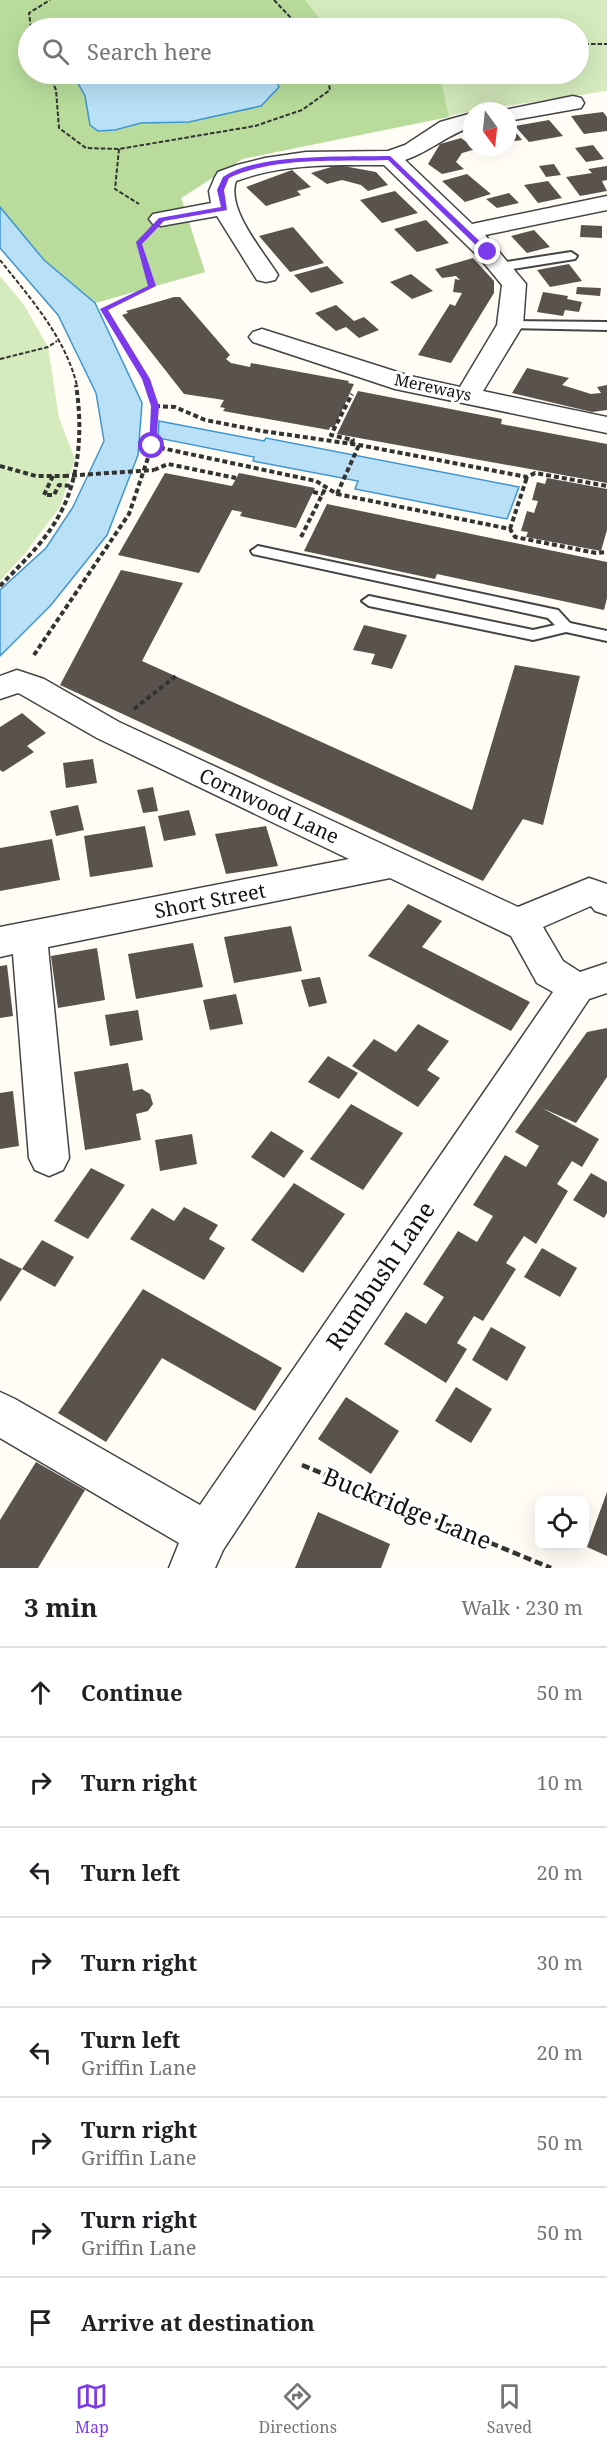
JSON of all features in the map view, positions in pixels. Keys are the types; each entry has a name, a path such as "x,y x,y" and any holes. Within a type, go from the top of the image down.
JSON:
{"street":[{"path":"517,112 573,103"},
{"path":"266,275 225,208 221,190 226,177 246,168 295,161 390,158 413,150 448,127 463,123"},
{"path":"390,158 467,232 514,284 510,325 468,395"},
{"path":"467,232 607,203"},
{"path":"161,219 225,208"},
{"name":"Mereways","path":"262,337 404,383 607,425"},
{"name":"Cornwood Lane","path":"8,685 33,687 108,730 524,926"},
{"name":"Short Street","path":"49,1158 14,939 392,864"},
{"path":"524,926 528,918 589,892 606,894"},
{"name":"Rumbush Lane","path":"200,1551 263,1449 592,983 550,972 524,926"},
{"path":"0,1414 200,1551"}],"lane":[{"path":"500,267 571,256"},
{"path":"510,325 607,326"},
{"path":"258,551 553,614 565,627"},
{"path":"369,601 533,635 549,633 565,627 607,636"}],"path":[{"path":"30,18 29,13 50,0"},
{"path":"274,0 291,18"},
{"path":"589,44 607,44"},
{"path":"54,84 57,90 58,128 86,148 118,149 255,126 302,110 330,90 329,84"},
{"path":"8,685 129,514 152,446 155,406 146,379 104,309 152,286 138,244 161,219 115,189 118,149"},
{"path":"0,260 34,304 57,341 74,376 80,402 73,486 57,519 45,536 0,586"},
{"path":"0,359 48,347 57,341"},
{"path":"351,444 353,440 331,435 356,386"},
{"path":"155,406 176,407 205,420 251,429 358,445 528,477 535,473 607,486"},
{"path":"337,494 358,445"},
{"path":"152,446 316,481 337,494 510,529 515,537 596,553 607,552"},
{"path":"0,466 36,476 64,476 154,470 168,464 236,478"},
{"path":"53,476 44,495 54,495 59,485 73,486"},
{"path":"510,529 528,477"},
{"path":"290,558 326,487"},
{"path":"313,492 322,494"},
{"path":"108,730 176,676"},
{"name":"Buckridge Lane","path":"263,1449 551,1568"}],"green space":[{"path":"0,0 607,0 607,91 517,104 517,102 463,102 463,113 242,159 181,198 205,272 95,303 44,260 0,211"},
{"path":"0,0 305,0 319,18 18,18 18,84 441,84 449,117 242,159 181,198 205,272 95,303 44,260 0,207"},
{"path":"0,276 24,305 48,347 59,418 75,459 60,507 26,552 0,581"}],"water":[{"path":"78,84 278,84 279,87 261,106 189,122 141,123 115,130 98,131 90,125 85,96"},
{"path":"0,207 44,260 95,303 142,403 138,455 107,535 51,605 0,656 0,590 46,548 73,507 104,441 96,393 58,315 0,248"},
{"path":"159,421 264,441 266,438 519,487 507,519 355,489 358,481 253,461 254,457 158,438"}],"building":[{"path":"603,112 607,117 607,131 584,134 571,116"},
{"path":"549,120 563,136 529,142 517,126"},
{"path":"461,138 463,139 463,153 456,162 464,169 442,174 428,164 440,144"},
{"path":"593,145 604,159 586,162 575,148"},
{"path":"554,164 561,175 546,177 539,166"},
{"path":"338,165 376,172 388,185 368,191 361,185 342,180 327,184 311,173"},
{"path":"607,166 607,180 602,181 607,191 580,196 566,177 592,173 588,169"},
{"path":"292,170 311,187 297,191 301,195 266,206 246,187"},
{"path":"467,174 491,194 465,202 442,181"},
{"path":"548,181 562,198 538,203 524,185"},
{"path":"395,191 418,213 382,223 360,200"},
{"path":"509,193 519,203 497,208 486,199"},
{"path":"426,220 449,243 417,252 394,229"},
{"path":"581,225 602,226 602,238 580,237"},
{"path":"293,227 324,263 290,272 259,236"},
{"path":"534,230 550,247 527,253 511,236"},
{"path":"473,258 494,281 494,293 451,363 418,355 450,304 455,306 462,293 453,292 455,279 460,280 456,276 442,278 435,269"},
{"path":"569,264 582,281 550,287 537,270"},
{"path":"327,266 344,283 311,293 294,275"},
{"path":"411,274 433,291 412,299 390,282"},
{"path":"577,287 601,288 600,296 576,294"},
{"path":"543,292 568,296 567,299 582,302 579,312 565,310 563,316 537,312"},
{"path":"180,297 230,355 226,359 231,363 250,367 251,363 349,381 348,383 354,384 334,428 330,427 329,430 223,411 225,408 220,407 224,400 184,394 122,315 128,313 126,311"},
{"path":"336,305 354,321 364,317 379,330 359,338 346,327 336,331 315,313"},
{"path":"527,368 569,378 562,385 591,394 601,393 597,387 607,385 607,410 592,412 512,393"},
{"path":"358,391 502,419 501,424 607,444 607,483 337,434"},
{"path":"165,473 232,486 239,473 315,488 296,528 240,516 242,512 232,510 199,573 118,555"},
{"path":"547,478 607,489 607,530 601,551 526,537 528,532 521,531 527,511 534,513 538,501 532,500 537,482 545,484"},
{"path":"327,504 607,562 607,598 604,610 437,574 435,579 304,551"},
{"path":"121,570 183,583 142,661 472,810 515,665 580,676 543,825 523,819 483,881 60,685"},
{"path":"364,625 407,635 392,669 371,664 375,654 353,650"},
{"path":"22,713 46,733 27,746 34,752 3,772 0,770 0,727"},
{"path":"93,759 97,783 66,788 63,763"},
{"path":"153,787 158,811 143,813 137,790"},
{"path":"78,805 84,830 56,836 50,811"},
{"path":"189,810 196,835 164,841 158,816"},
{"path":"145,826 153,867 90,877 84,836"},
{"path":"266,826 278,866 226,874 215,834"},
{"path":"52,839 60,880 0,891 0,848"},
{"path":"408,904 442,921 422,947 530,1002 511,1031 368,956"},
{"path":"291,926 302,971 234,983 224,937"},
{"path":"193,943 203,987 136,999 128,954"},
{"path":"97,948 105,1000 58,1008 51,956"},
{"path":"7,965 13,1016 0,1018 0,966"},
{"path":"320,977 327,1003 309,1007 301,980"},
{"path":"236,994 243,1024 210,1030 203,1000"},
{"path":"138,1010 143,1040 110,1046 105,1015"},
{"path":"418,1024 449,1041 427,1070 440,1078 418,1107 352,1066 374,1039 396,1052"},
{"path":"607,1028 607,1077 576,1123 542,1108 599,1139 582,1167 572,1161 557,1184 568,1191 536,1244 524,1236 506,1263 516,1269 483,1321 474,1316 457,1343 467,1349 446,1383 384,1344 406,1312 426,1324 444,1297 423,1284 458,1231 477,1242 493,1216 473,1205 505,1155 526,1167 539,1146 515,1132 587,1032"},
{"path":"328,1056 358,1073 339,1099 308,1082"},
{"path":"128,1063 133,1091 142,1089 150,1094 153,1104 148,1111 136,1114 141,1140 85,1150 74,1072"},
{"path":"13,1091 19,1146 0,1149 0,1093"},
{"path":"351,1104 403,1133 363,1190 310,1159"},
{"path":"271,1131 304,1151 284,1178 251,1157"},
{"path":"192,1134 197,1164 160,1171 155,1140"},
{"path":"91,1168 125,1185 88,1239 54,1221"},
{"path":"591,1173 607,1182 607,1213 604,1218 573,1200"},
{"path":"294,1183 345,1214 303,1273 251,1240"},
{"path":"184,1207 218,1225 209,1239 225,1248 204,1280 130,1239 152,1208 174,1221"},
{"path":"42,1240 74,1257 55,1287 22,1269"},
{"path":"542,1248 577,1268 560,1297 524,1277"},
{"path":"0,1258 22,1269 0,1302"},
{"path":"143,1289 282,1368 255,1411 162,1358 106,1442 58,1413"},
{"path":"491,1327 526,1347 507,1381 472,1360"},
{"path":"456,1387 492,1409 471,1443 435,1421"},
{"path":"346,1397 399,1431 371,1474 318,1439"},
{"path":"36,1462 85,1490 38,1568 0,1568 0,1520"},
{"path":"607,1492 607,1556 589,1548 589,1542"},
{"path":"318,1512 390,1544 381,1568 295,1568"}],"route":[{"path":"152,446 155,406 146,379 104,309 152,286 138,244 161,219 225,208 221,190 226,177 246,168 295,161 390,158 488,252"}]}
